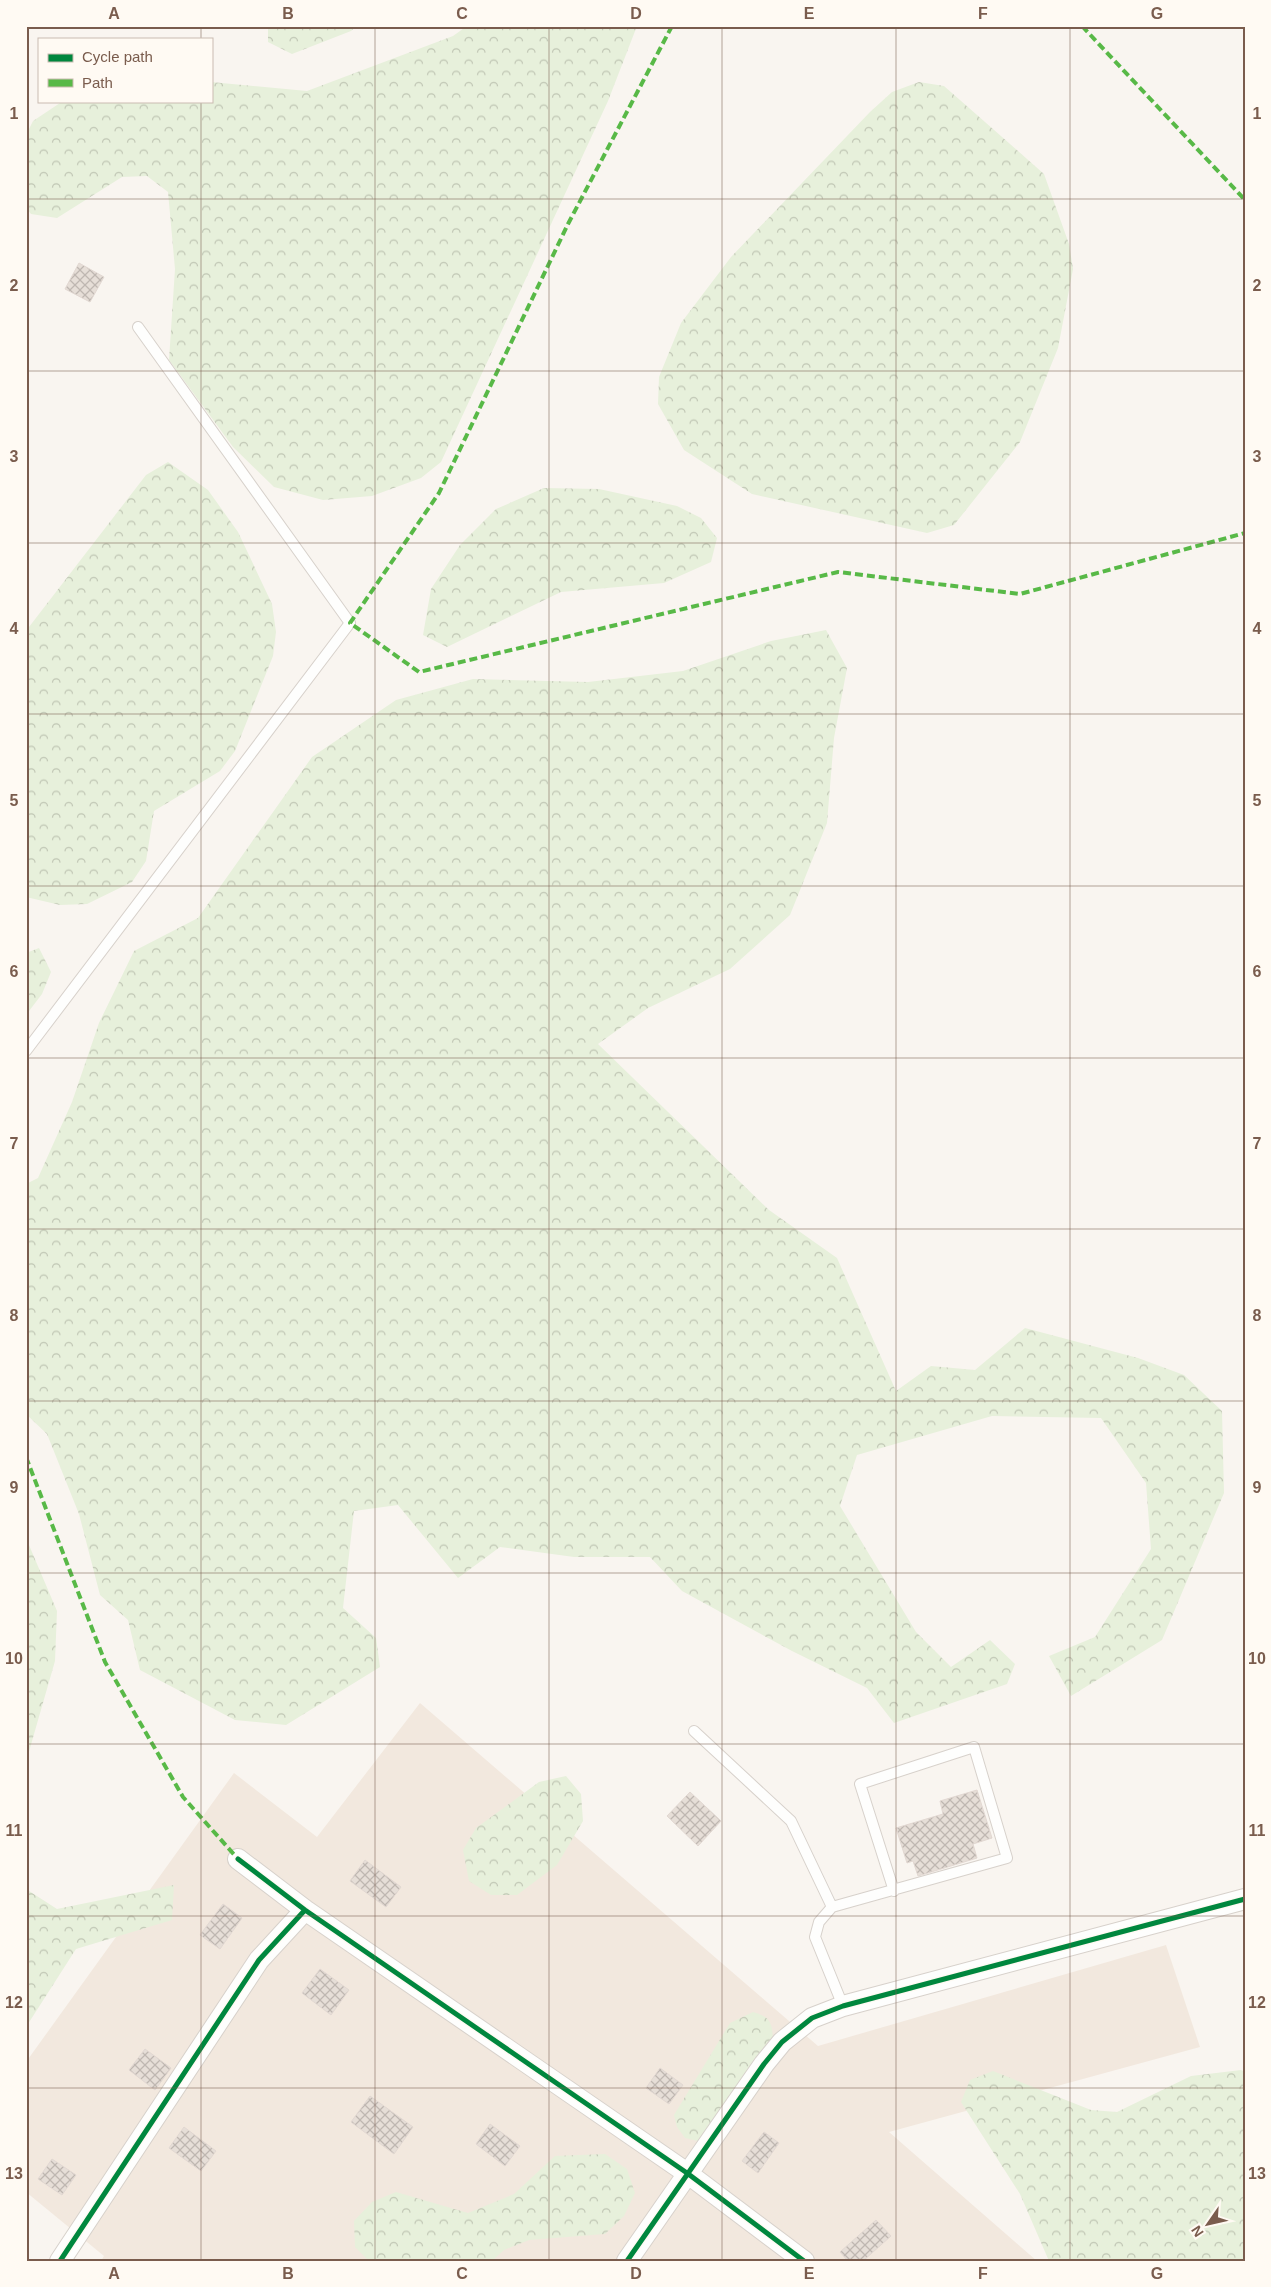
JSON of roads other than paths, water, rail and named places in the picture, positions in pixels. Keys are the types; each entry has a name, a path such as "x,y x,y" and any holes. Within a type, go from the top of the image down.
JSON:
{"street":[{"path":"238,1859 305,1910 687,2173 804,2261"},
{"path":"627,2261 764,2064 782,2042 812,2018 843,2006 1245,1899"},
{"path":"60,2261 259,1960 305,1910"}],"lane":[{"path":"26,1051 350,623 138,327"},
{"path":"694,1731 791,1821 832,1907"},
{"path":"843,2006 815,1937 819,1922 832,1907 894,1891 1007,1858 974,1747 860,1784 894,1891"}]}
